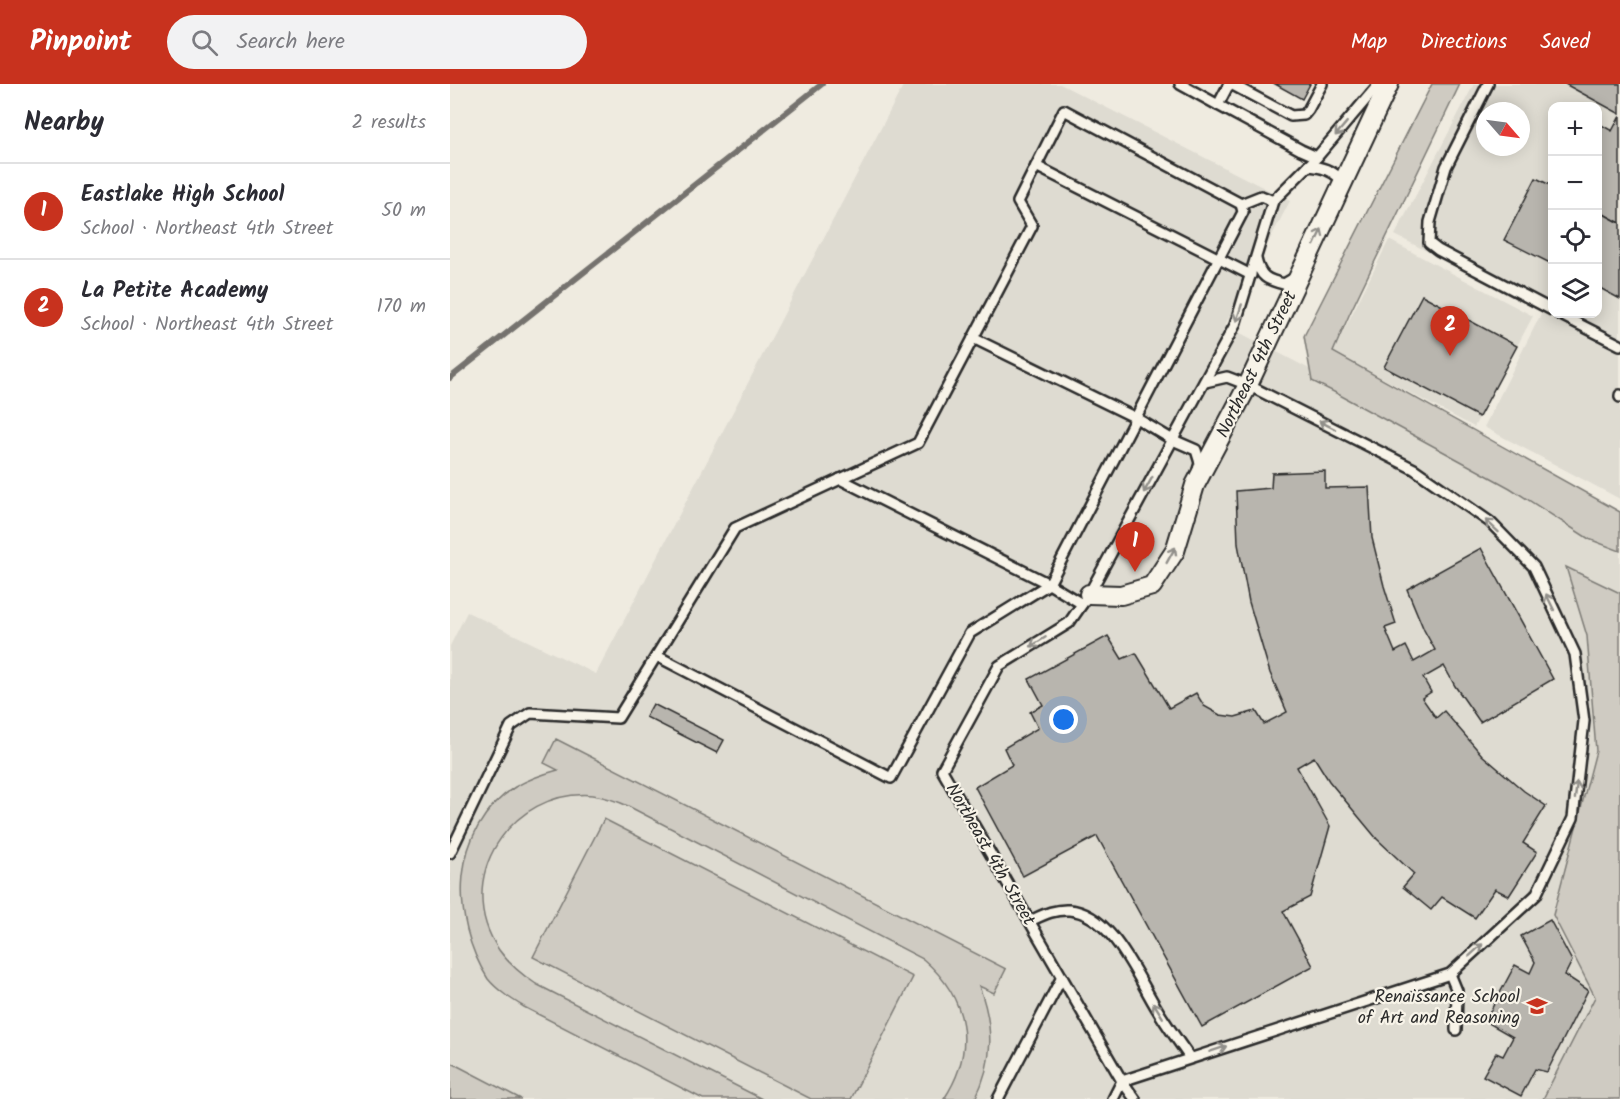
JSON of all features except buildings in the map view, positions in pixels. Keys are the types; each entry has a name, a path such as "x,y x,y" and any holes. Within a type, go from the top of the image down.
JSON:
{"street":[{"name":"Northeast 4th Street","path":"1086,599 1121,595 1152,586 1175,551 1195,485 1248,385 1389,84"}],"lane":[{"path":"1180,84 1317,157"},
{"path":"1218,105 1230,84 1291,117 1304,115 1322,84"},
{"name":"Northeast 4th Street","path":"1135,1099 1122,1081 942,770 999,666 1070,622 1086,599 1235,325 1273,201 1317,157 1379,84"},
{"path":"1488,84 1446,167 1430,222 1429,243 1438,250 1548,308"},
{"path":"450,853 511,726 530,713 618,718 735,528 918,443 1032,226 1018,202 1064,110 1241,204 1243,212 1049,584 970,633 891,778 657,656"},
{"path":"1036,166 1251,275"},
{"path":"1308,166 1321,166 1333,172 1341,179 1341,186"},
{"path":"1241,204 1261,196 1273,201"},
{"path":"1256,257 1258,270 1270,280 1284,284 1295,279 1303,268"},
{"path":"1567,318 1620,345"},
{"path":"972,338 1196,450 1200,462 1195,485"},
{"path":"1113,1099 1122,1081 1450,974 1536,895 1573,818 1584,721 1575,654 1534,567 1490,522 1414,469 1248,385 1227,377 1205,382"},
{"path":"840,479 1049,584 1086,599"},
{"path":"1030,921 1052,911 1070,910 1104,926 1125,953 1158,1011 1190,1059"},
{"path":"1450,974 1456,991 1456,1030"},
{"path":"998,1099 1062,976"}],"shaded area":[{"path":"904,84 1060,84 1290,201 1225,325 1620,531 1620,1000 1571,1099 450,1099 450,646 467,612 596,674"},
{"path":"1432,84 1460,84 1333,352 1620,512 1620,551 1589,539 1510,488 1312,381 1304,336"},
{"path":"1474,84 1620,84 1620,499 1484,427 1543,310 1395,235"},
{"path":"1389,240 1533,316 1474,427 1333,352"},
{"path":"1566,567 1620,593 1620,1099 1543,1099 1595,997 1553,915 1596,751 1587,636"},
{"path":"556,739 1006,969 994,993 979,986 987,1015 990,1043 986,1071 975,1099 944,1099 961,1062 964,1043 963,1025 950,990 923,959 628,806 602,797 593,795 563,797 537,806 515,823 497,844 486,868 482,895 486,923 499,950 516,969 536,984 762,1099 703,1099 524,1007 496,987 488,979 476,956 467,930 463,903 463,877 468,851 478,826 494,805 520,784 558,770 544,763"},
{"path":"604,819 913,977 851,1099 811,1099 533,957"},
{"path":"450,1062 521,1099 450,1099"}],"waterway":[{"path":"450,378 822,84"}],"place":[{"name":"La Petite Academy","path":"1450,356"},
{"name":"Eastlake High School","path":"1135,572"},
{"name":"Renaissance School of Art and Reasoning","path":"1537,1006"}]}
